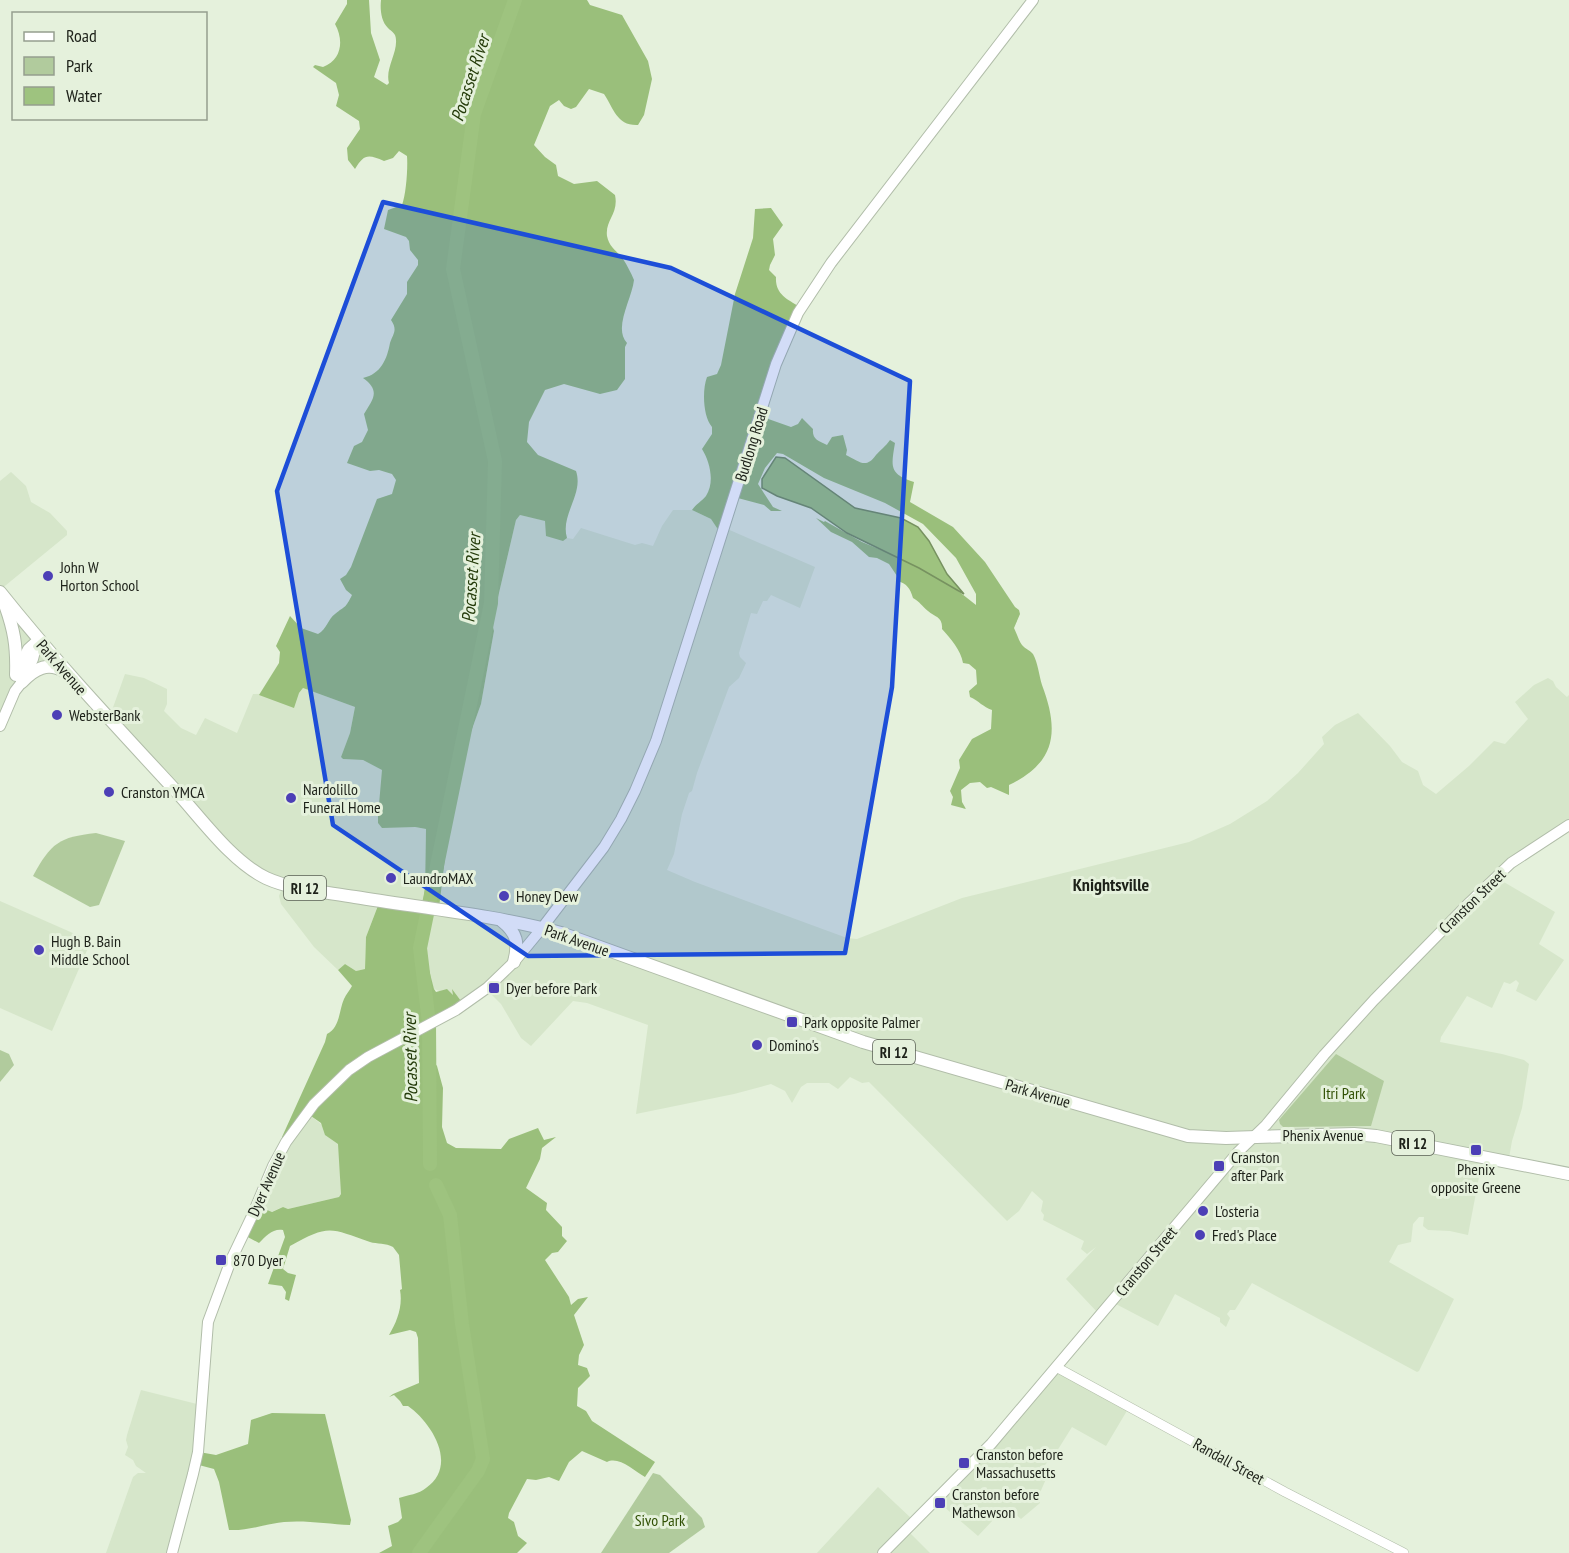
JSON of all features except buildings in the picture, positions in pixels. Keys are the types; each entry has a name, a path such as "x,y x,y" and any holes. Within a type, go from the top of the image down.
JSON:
{"main road":[{"name":"Budlong Road","path":"542,928 604,847 621,819 644,772 667,711 776,364 798,313 831,263 1033,0"},
{"name":"Park Avenue","path":"0,592 69,675 213,832 250,868 266,878 285,884 542,928 837,1034 1056,1099 1188,1136 1226,1138 1254,1136"},
{"path":"0,592 15,634 18,682"},
{"path":"0,726 18,682 33,659 38,640"},
{"path":"18,682 37,669 50,666 69,675"},
{"name":"Cranston Street","path":"883,1553 968,1469 1230,1161 1374,1000 1511,863 1569,825"},
{"path":"501,920 511,928 517,938 518,948 514,962"},
{"name":"Dyer Avenue","path":"172,1553 198,1452 208,1322 220,1286 273,1166 295,1129 326,1093 368,1057 442,1017 487,988 514,962 542,928"},
{"name":"Phenix Avenue","path":"1254,1136 1354,1134 1376,1136 1569,1174"}],"street":[{"name":"Randall Street","path":"1056,1367 1285,1492 1404,1553"}],"highlighted area":[{"path":"383,202 671,268 910,381 892,687 845,953 528,956 333,825 277,491"}],"shaded area":[{"path":"347,0 369,0 371,33 380,60 374,77 387,85 396,40 395,34 382,18 381,0 587,0 590,5 622,15 648,61 652,79 644,115 638,125 625,123 614,111 604,94 589,89 576,107 571,109 559,100 550,106 534,145 556,165 558,176 574,184 597,181 615,195 616,202 607,236 611,246 621,256 634,280 624,313 622,330 627,343 625,379 617,390 600,394 564,384 545,390 529,422 527,442 538,455 576,471 577,488 567,521 567,538 563,541 546,536 545,521 520,515 516,520 492,623 494,631 481,704 463,754 451,809 439,908 434,909 430,929 423,931 418,940 422,943 436,992 447,989 453,995 452,989 461,1001 418,1027 428,1044 429,1056 437,1066 443,1088 442,1127 447,1143 456,1148 501,1149 509,1139 538,1128 544,1140 556,1137 542,1148 540,1159 526,1188 547,1203 546,1210 562,1227 562,1236 567,1241 558,1252 552,1253 545,1260 569,1297 571,1305 578,1299 588,1297 574,1315 584,1345 579,1355 578,1365 587,1368 590,1376 578,1388 577,1406 586,1411 592,1421 655,1462 645,1477 626,1465 616,1461 607,1462 582,1451 569,1462 559,1481 549,1477 536,1480 527,1479 508,1518 514,1522 518,1536 527,1543 517,1553 379,1553 392,1546 388,1526 402,1518 399,1498 417,1493 436,1479 441,1456 433,1433 425,1422 408,1406 403,1406 394,1395 389,1397 419,1383 416,1332 410,1330 389,1335 399,1314 400,1290 402,1289 399,1255 393,1247 330,1230 303,1239 290,1246 283,1269 296,1275 289,1301 285,1299 286,1292 282,1286 268,1284 285,1237 283,1230 273,1231 259,1243 244,1235 257,1206 272,1212 283,1207 288,1209 339,1197 341,1194 338,1144 325,1135 321,1123 308,1114 282,1140 282,1137 327,1034 337,1023 344,999 352,986 338,970 345,964 356,971 365,969 366,937 379,903 423,903 425,888 426,829 382,828 378,823 378,816 382,770 363,760 341,757 350,733 355,707 303,688 294,708 259,695 279,663 280,652 276,646 290,616 301,628 318,634 348,603 352,595 340,579 351,567 377,499 392,494 396,480 392,474 379,470 370,471 347,463 354,446 362,442 368,430 364,414 374,391 363,378 379,369 385,360 394,332 391,320 407,294 407,282 418,265 418,260 410,250 406,237 384,229 388,210 402,205 405,195 407,156 399,151 393,158 384,161 370,156 361,160 355,169 348,160 347,148 360,129 359,121 336,106 339,95 336,83 313,67 315,65 323,67 338,55 340,36 335,24"},
{"path":"771,208 783,225 773,239 775,255 769,270 776,277 780,292 800,307 760,416 791,427 798,424 802,418 813,429 816,439 827,445 832,437 843,435 846,455 862,463 869,462 890,440 895,443 894,468 900,476 914,482 910,502 953,527 985,562 1019,610 1020,614 1014,628 1022,645 1033,654 1036,661 1051,716 1052,730 1045,755 1025,776 1009,785 1009,795 991,787 987,788 980,782 970,783 961,790 962,802 966,809 951,805 953,797 950,791 960,768 959,760 972,739 991,729 992,710 970,697 969,691 977,684 976,670 969,664 963,663 958,649 942,629 940,620 913,598 908,587 898,581 889,564 869,557 852,542 831,532 816,518 862,542 934,572 976,605 976,594 956,558 923,524 885,503 824,478 783,454 777,453 765,468 758,484 773,507 782,511 771,511 764,505 734,497 721,534 711,519 692,510 706,496 711,478 702,449 712,434 712,427 705,410 705,382 707,377 717,374 721,365 735,294 753,238 755,209"},
{"path":"11,472 26,486 31,502 50,513 67,531 67,535 0,590 0,481"},
{"path":"673,510 692,510 711,519 721,534 725,528 815,567 800,608 771,595 767,601 763,601 757,614 751,613 739,653 746,663 739,678 729,687 692,791 689,793 674,854 667,870 847,938 857,939 962,898 1189,842 1230,824 1267,801 1298,773 1324,744 1322,737 1335,725 1358,713 1402,762 1418,771 1423,785 1436,794 1494,741 1505,744 1528,719 1515,702 1534,685 1548,678 1567,697 1569,695 1569,825 1497,878 1555,912 1539,944 1564,960 1536,1001 1516,991 1519,983 1516,980 1510,984 1504,982 1492,1008 1467,996 1440,1042 1502,1054 1524,1060 1529,1064 1522,1108 1509,1158 1483,1156 1468,1235 1428,1230 1423,1226 1424,1217 1419,1217 1413,1224 1411,1242 1398,1245 1389,1262 1454,1299 1419,1371 1417,1372 1252,1283 1235,1310 1230,1310 1227,1314 1230,1318 1226,1327 1220,1322 1220,1318 1175,1294 1158,1326 1112,1302 1098,1313 1066,1279 1096,1247 1087,1254 1081,1249 1084,1241 1043,1220 1044,1215 1041,1211 1043,1201 1032,1191 1019,1211 1007,1221 869,1082 862,1083 850,1077 838,1089 829,1083 807,1083 801,1087 792,1103 785,1091 771,1084 636,1114 648,1025 587,1003 573,1001 531,1046 521,1038 501,1004 487,990 464,1002 434,989 423,957 415,945 423,931 430,929 434,909 439,908 451,809 463,754 481,704 494,631 492,623 516,520 520,515 546,521 563,540 573,539 581,528 635,545 642,543 653,546 662,526"},
{"path":"0,591 54,654 32,669 0,727"},
{"path":"125,674 144,678 167,689 167,704 164,711 181,728 196,735 205,718 237,733 253,694 299,693 303,688 355,707 350,733 341,757 363,760 383,770 378,823 382,827 426,829 423,903 380,900 366,937 365,969 356,971 345,964 338,970 314,947 281,904 279,896 283,885 243,863 111,713"},
{"path":"0,901 91,941 52,1031 0,1008"},
{"path":"308,1114 321,1124 339,1144 341,1194 339,1197 288,1209 283,1207 271,1212 257,1206"},
{"path":"1054,1369 1128,1409 1106,1446 1072,1427 1057,1451 1039,1472 1046,1479 1039,1495 1040,1503 1021,1519 1008,1508 978,1536 936,1500"},
{"path":"141,1390 197,1404 196,1456 171,1553 106,1553 133,1477 138,1473 146,1473 125,1455 128,1447 127,1435"},
{"path":"272,1413 325,1414 351,1520 350,1525 292,1522 229,1530 214,1469 195,1464 199,1452 216,1455 248,1444 251,1420"},
{"path":"878,1487 913,1520 908,1531 930,1553 817,1553"}],"green space":[{"path":"96,833 125,841 99,905 90,907 33,876 45,856 57,844 73,837"},
{"path":"0,1050 9,1054 14,1065 0,1082"},
{"name":"Itri Park","path":"1336,1054 1384,1081 1371,1126 1283,1127 1279,1120"},
{"name":"Sivo Park","path":"653,1473 660,1475 702,1518 705,1527 669,1553 601,1553"}],"water":[{"path":"776,457 785,458 855,508 901,518 918,527 929,541 947,574 964,594 919,568 847,533 811,508 762,488 762,479"}],"waterway":[{"name":"Pocasset River","path":"430,1164 429,1023 420,948 491,603 495,461 453,269 474,114 515,0"},
{"name":"Pocasset River","path":"419,1553 478,1471 483,1459 462,1324 450,1215 436,1185"}],"place":[{"name":"John W Horton School","path":"48,576"},
{"name":"WebsterBank","path":"57,715"},
{"name":"Cranston YMCA","path":"109,792"},
{"name":"Nardolillo Funeral Home","path":"291,798"},
{"name":"LaundroMAX","path":"391,878"},
{"name":"Honey Dew","path":"504,896"},
{"name":"Hugh B. Bain Middle School","path":"39,950"},
{"name":"Dyer before Park","path":"494,988"},
{"name":"Park opposite Palmer","path":"792,1022"},
{"name":"Domino's","path":"757,1045"},
{"name":"Phenix opposite Greene","path":"1476,1150"},
{"name":"Cranston after Park","path":"1219,1166"},
{"name":"L'osteria","path":"1203,1211"},
{"name":"Fred's Place","path":"1200,1235"},
{"name":"870 Dyer","path":"221,1260"},
{"name":"Cranston before Massachusetts","path":"964,1463"},
{"name":"Cranston before Mathewson","path":"940,1503"}],"district":[{"name":"Knightsville","path":"1111,884"}]}
